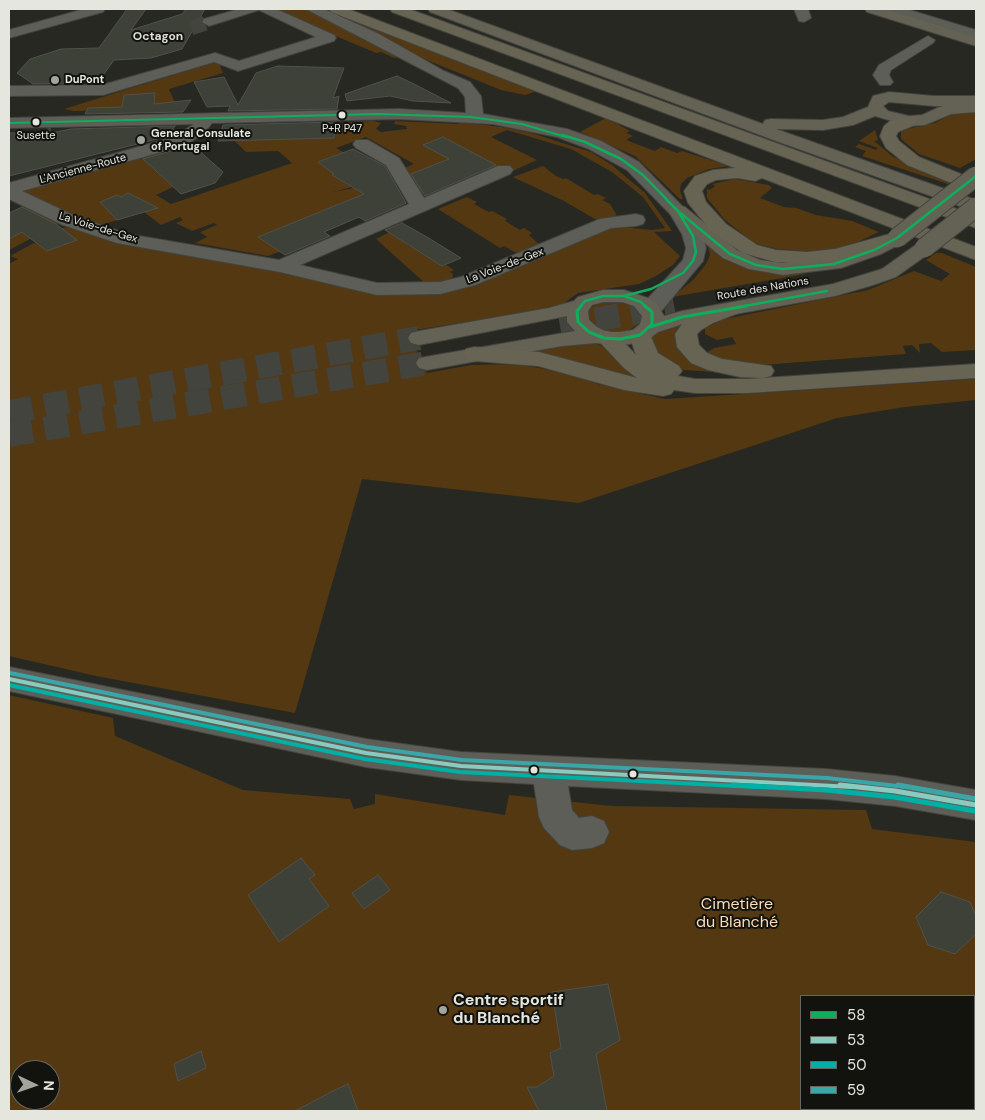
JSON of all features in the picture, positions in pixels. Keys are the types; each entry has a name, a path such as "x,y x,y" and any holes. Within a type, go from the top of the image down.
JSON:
{"highway":[{"path":"336,9 802,187 975,249"},
{"path":"368,9 975,249"},
{"path":"397,9 606,72"},
{"path":"397,9 976,222"},
{"path":"909,121 896,125 890,130 888,136 892,144 913,161 955,178"},
{"path":"802,187 752,175 731,173 713,175 701,180 694,188 693,194 702,210 730,237 750,248 774,256 807,258 836,255 897,238"},
{"path":"734,308 705,318 692,325 686,334 688,347 699,358 716,365 740,370 775,372"},
{"path":"647,324 643,348 651,359 664,368 676,372 713,376 976,359"},
{"path":"602,337 648,375 678,384 710,387"},
{"path":"474,354 538,358 643,387 671,390 976,371"}],"main road":[{"path":"435,9 976,206"},
{"path":"872,9 916,16 940,30 976,42"},
{"path":"976,101 934,101 897,96 881,98 876,103 877,109 890,117 909,121 925,120 948,109 976,107"},
{"path":"914,98 931,107 933,115"},
{"path":"709,109 759,122 806,126 847,121 877,109"},
{"path":"847,160 976,198"},
{"path":"678,211 730,254 756,265 784,270 834,264 868,253 897,238 976,176"},
{"path":"424,350 474,354 562,339 626,338 647,324 835,290 874,279 904,265 976,206"},
{"name":"Route des Nations","path":"852,271 879,255 897,238"},
{"name":"Route des Nations","path":"674,305 817,280 924,248"},
{"path":"424,350 580,306 586,301 603,296 624,296 641,302 647,324"},
{"path":"580,306 576,317 582,328 602,337"},
{"path":"424,350 560,326"}],"street":[{"path":"9,34 98,9"},
{"path":"210,22 253,9"},
{"path":"9,91 103,90 215,57 238,66 329,38 265,9"},
{"path":"313,9 374,38 439,74 464,85 473,96 475,118"},
{"path":"893,9 976,35"},
{"path":"928,40 917,36 916,16 976,27"},
{"path":"884,82 882,75 884,68 928,40 940,30"},
{"path":"13,122 41,91"},
{"path":"13,122 378,114 475,118 535,127 595,145 633,166 678,211 692,234 696,248 694,261 683,273 647,324"},
{"name":"L'Ancienne-Route","path":"9,191 180,141 198,129 208,118"},
{"path":"51,135 81,133 87,130 96,120"},
{"path":"362,144 393,162 420,206"},
{"path":"281,266 504,170"},
{"name":"La Voie-de-Gex","path":"9,191 70,222 119,238 281,266 349,284 378,289 440,288 468,281 506,267 607,223 636,220"},
{"path":"624,296 651,289 683,273"},
{"path":"9,679 366,753 462,766 549,772 826,784 894,791 976,805"},
{"path":"549,772 556,817 572,834 592,832"}],"green space":[{"path":"272,9 309,9 399,57 394,58 381,52 376,53"},
{"path":"322,9 537,91 525,95 501,90 412,54 365,28"},
{"path":"218,61 223,73 169,89 176,105 158,110 74,111 64,109"},
{"path":"976,112 976,159 960,168 919,154 901,139 901,132 907,129 935,123 952,114"},
{"path":"606,118 630,131 626,133 633,136 626,140 655,151 661,147 677,153 682,151 729,166 709,169 687,178 681,184 680,191 683,199 680,199 635,156 580,132"},
{"path":"373,121 381,123 376,129 381,132 407,129 406,126 394,124 395,121 459,124 460,122 502,127 528,132 591,152 612,165 645,193 672,231 654,232 680,256 673,265 639,284 578,293 557,308 408,331 427,373 471,365 516,364 562,372 598,384 665,399 976,379 976,400 905,407 837,418 579,503 362,479 295,713 96,676 9,656 9,264 18,259 10,256 62,228 73,227 291,275 383,293 418,295 459,288 611,226 652,230 665,228 643,197 612,172 571,149 507,130 491,137 537,160 513,171 504,166 492,171 484,167 419,196 402,169 414,164 366,137 336,148 370,168 367,183 333,192 359,187 370,193 264,235 291,247 268,256 195,243 207,237 200,232 217,225 214,223 192,231 176,223 183,220 180,217 161,225 144,212 101,225 66,214 21,191 159,153 167,153 148,164 173,187 156,195 171,204 292,163 278,151 246,152 233,139 331,138 331,132 322,122 341,122 341,127 343,122"},
{"path":"875,130 878,140 874,141 892,156 953,180 948,184 862,156 866,151 855,147 859,144 876,150 878,148 859,141"},
{"path":"543,166 556,176 563,179 566,178 594,195 598,194 606,198 602,200 610,204 616,214 615,217 600,222 564,201 513,177"},
{"path":"735,179 769,185 772,188 760,198 784,207 852,221 879,232 847,247 815,252 778,249 754,243 725,220 707,198 707,189 710,190 715,186 712,184"},
{"path":"467,197 477,202 474,204 483,209 489,212 492,211 507,219 505,221 520,230 524,228 532,233 529,235 541,246 520,255 504,246 500,248 438,209"},
{"path":"24,206 60,221 57,225 9,250 9,214"},
{"path":"392,231 411,247 415,246 442,266 446,265 454,270 450,272 453,274 452,279 442,283 426,284 376,239"},
{"path":"706,240 783,273 805,274 672,297 693,280 706,264 710,255"},
{"path":"936,253 942,253 976,267 976,350 942,352 931,343 919,344 920,353 912,345 903,346 906,354 762,365 728,362 706,353 714,348 736,344 732,337 717,340 705,334 705,328 725,319 868,290 914,271 941,281 950,274 926,260"},
{"path":"613,301 630,305 636,309 641,319 639,324 627,331 609,332 601,330 588,322 586,312 590,307"},
{"path":"684,320 683,327 714,372 684,370 658,358 651,339 662,328"},
{"path":"588,341 611,349 650,382 522,350"},
{"name":"Cimetière du Blanché","path":"9,695 113,718 115,736 243,790 350,799 354,809 375,804 375,794 505,815 509,795 612,806 866,810 872,829 976,842 976,1111 9,1111"}],"building":[{"path":"127,9 146,9 131,30 182,14 186,9 205,9 182,49 151,58 114,60 104,74 74,83 33,84 17,73 30,59 61,49 99,48"},
{"path":"278,66 344,68 333,98 339,96 337,109 228,111 230,106 207,107 194,82 224,77 238,105 256,73"},
{"path":"397,76 451,103 413,101 390,96 347,101 345,94"},
{"path":"155,93 154,104 191,100 183,112 85,114 88,108 122,107 124,95"},
{"path":"336,122 334,138 218,141 223,125"},
{"path":"175,126 173,129 176,133 173,135 9,176 9,133"},
{"path":"443,137 496,165 425,196 411,174 449,159 423,145"},
{"path":"188,146 193,149 196,148 223,172 215,183 181,194 143,159"},
{"path":"353,149 385,166 406,203 365,221 359,217 324,232 330,236 285,255 258,237 364,194 332,175 334,174 318,162"},
{"path":"128,193 158,208 117,220 100,202 117,195 121,197"},
{"path":"22,207 56,224 77,240 47,251 22,232 9,239 9,213"},
{"path":"402,223 461,258 442,266 385,230"},
{"path":"301,858 315,875 309,879 329,906 279,942 248,895"},
{"path":"378,875 390,890 364,909 352,893"},
{"path":"941,892 970,902 976,916 976,934 955,954 928,945 916,917"},
{"path":"608,984 620,1040 596,1054 607,1111 539,1111 527,1087 537,1087 554,1076 550,1053 561,1048 552,992"},
{"path":"201,1051 206,1068 178,1081 174,1064"},
{"path":"348,1084 358,1111 295,1111 335,1090"}],"tunnel":[{"path":"191,28 209,22"},
{"path":"664,307 674,305"},
{"path":"560,326 671,306"},
{"path":"9,412 419,338"},
{"path":"9,435 427,363"}],"transit line":[{"name":"58","path":"9,123 378,114 471,117 522,124 585,142 621,159 643,175 678,211 730,254 756,265 783,269 834,264 874,250 897,238 976,176"},
{"name":"58","path":"624,296 651,289 683,273 693,261 696,252 693,236 678,211 666,199"},
{"name":"58","path":"650,327 682,317 827,291"},
{"name":"58","path":"603,296 624,296 641,302 652,312 652,324 640,335 620,339 604,338 589,332 578,322 577,311 585,301 603,296"},
{"name":"59","path":"10,673 367,747 462,760 827,778 896,785 976,799"},
{"name":"53","path":"9,679 366,753 461,766 826,784 895,791 976,805"},
{"name":"50","path":"9,685 365,759 460,772 826,790 894,797 975,811"}],"place":[{"name":"DuPont","path":"55,80"},
{"name":"P+R P47","path":"342,115"},
{"name":"Susette","path":"36,122"},
{"name":"General Consulate of Portugal","path":"141,140"},
{"name":"Centre sportif du Blanché","path":"443,1010"}],"district":[{"name":"Octagon","path":"158,37"}]}
